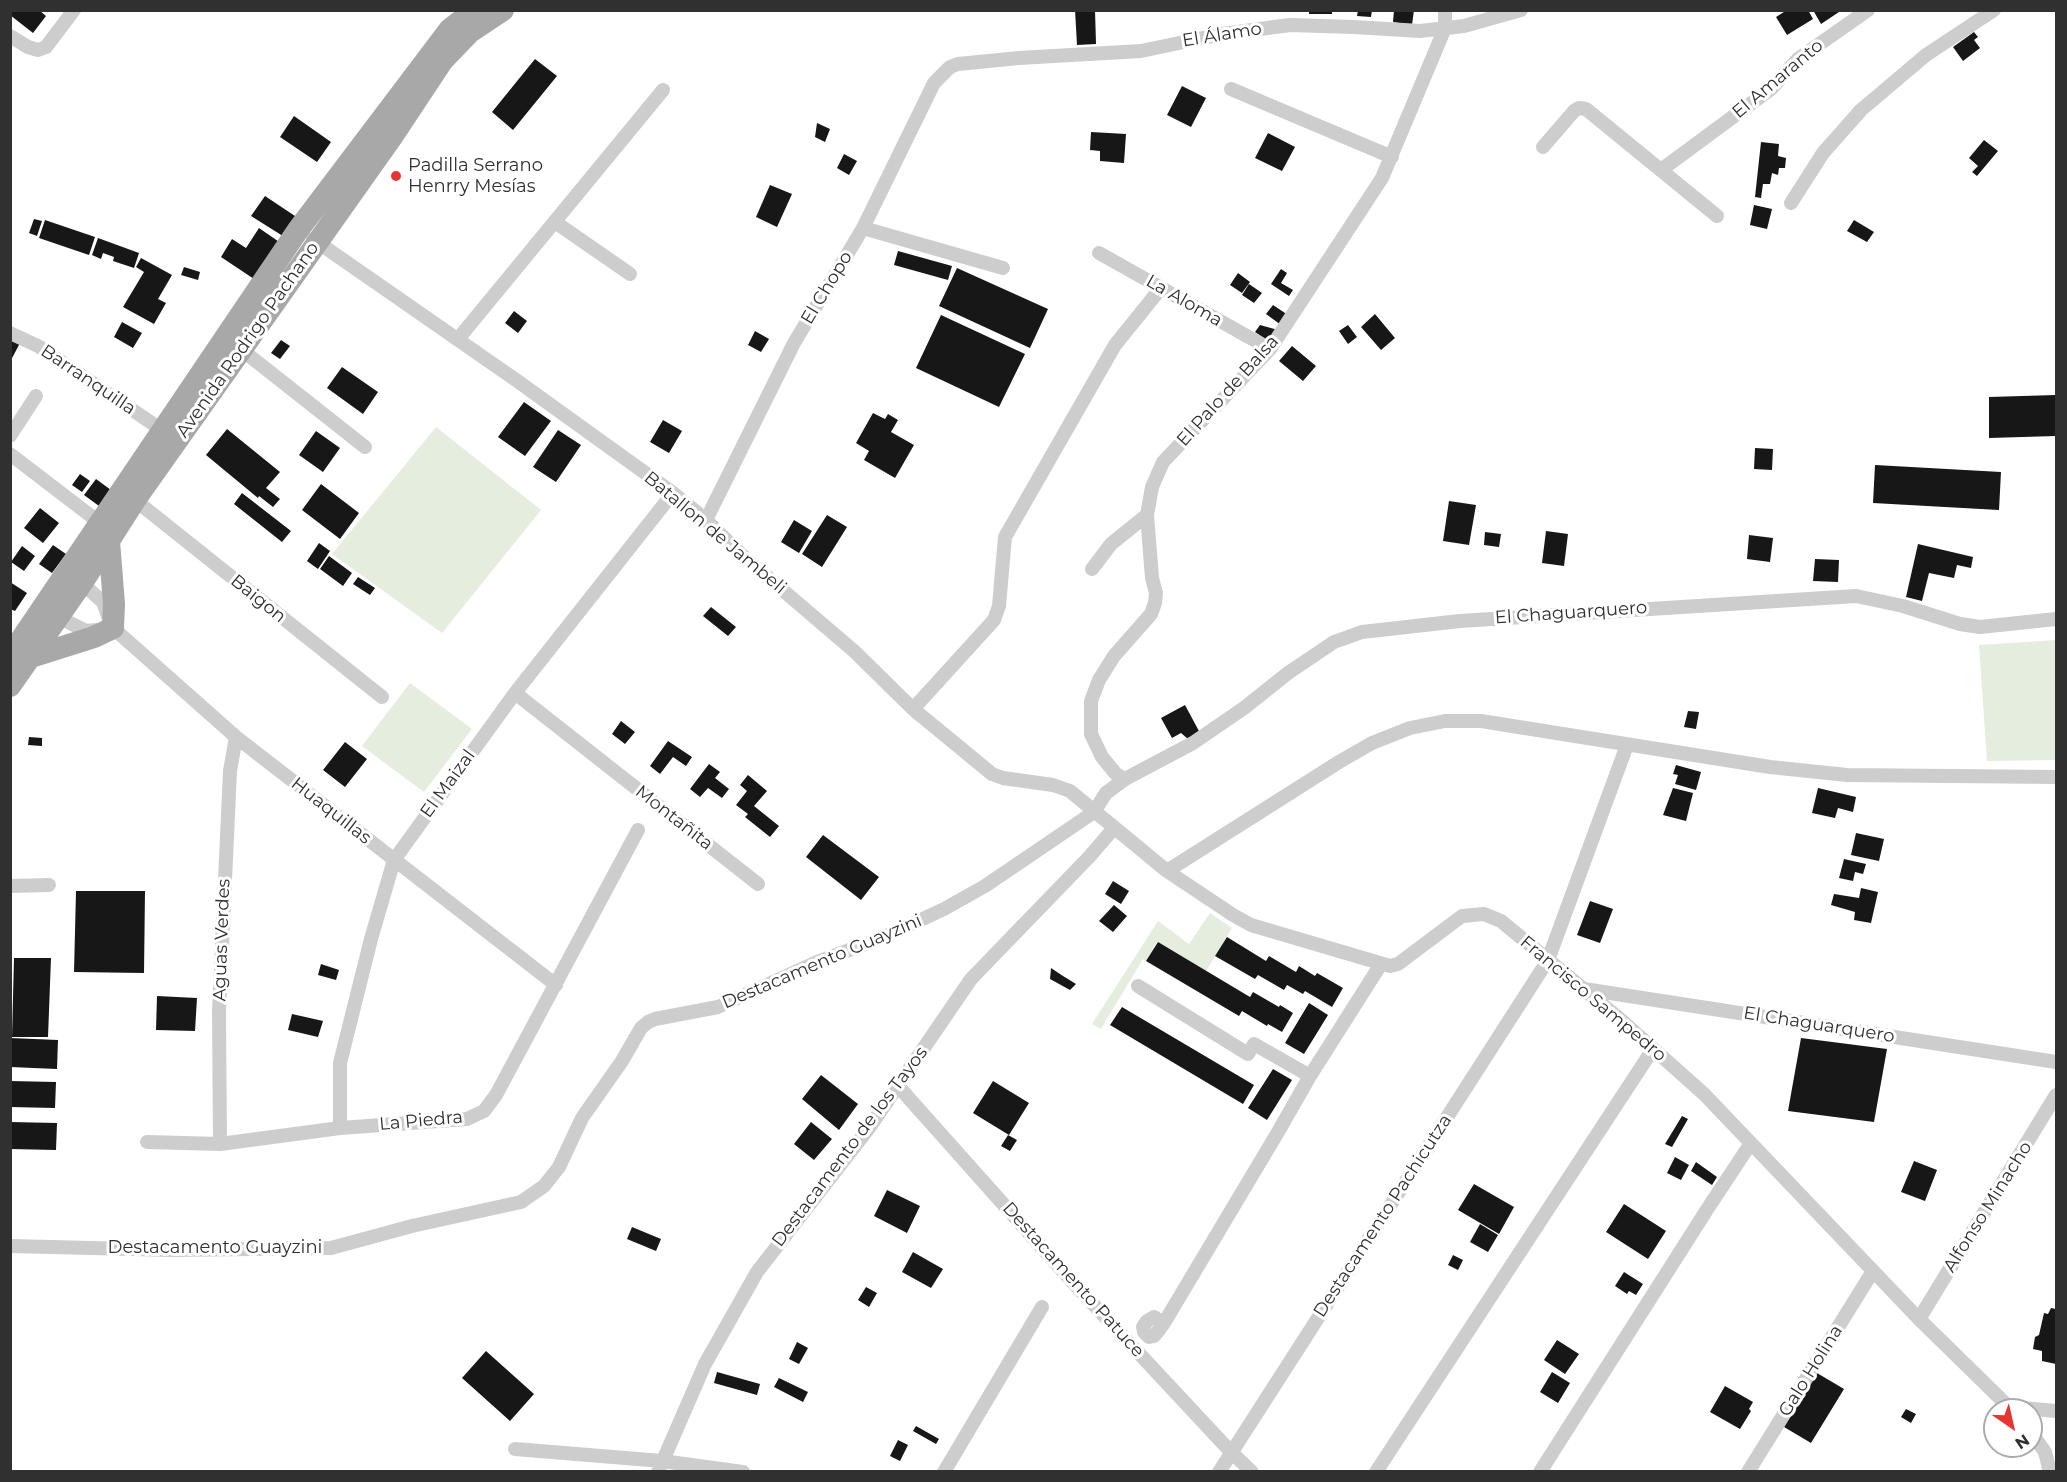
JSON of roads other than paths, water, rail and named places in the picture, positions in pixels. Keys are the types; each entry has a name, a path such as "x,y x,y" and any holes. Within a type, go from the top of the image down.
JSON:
{"main road":[{"name":"Avenida Rodrigo Pachano","path":"10,686 21,657 105,532 162,430 298,230 450,29 475,10"},
{"name":"Avenida Rodrigo Pachano","path":"105,532 135,500 392,137 442,60 470,32 503,10"},
{"path":"21,657 113,628 114,604 105,532"}],"street":[{"path":"10,36 28,47 38,50 46,47 74,10"},
{"name":"El Palo de Balsa","path":"1125,779 1116,774 1102,758 1091,734 1091,701 1099,680 1114,656 1151,614 1155,603 1156,593 1152,578 1147,515 1152,487 1163,462 1269,349 1382,178 1445,28 1445,10"},
{"name":"El Álamo","path":"958,64 1141,51 1222,34 1290,25 1420,31 1485,21 1521,10"},
{"name":"El Amaranto","path":"1661,170 1772,88 1798,59 1868,10"},
{"path":"1791,203 1823,153 1861,110 1926,55 1994,10"},
{"name":"El Chopo","path":"706,520 794,343 863,228 934,82 950,67 958,64"},
{"path":"1231,89 1392,157"},
{"path":"458,339 663,90"},
{"path":"1543,147 1574,111 1580,108 1586,109 1718,216"},
{"path":"555,222 630,274"},
{"path":"863,228 1003,268"},
{"name":"Batallon de Jambeli","path":"298,230 458,339 673,493 854,651 913,709 992,774 1003,778 1053,785 1070,791 1084,800 1094,812"},
{"name":"La Aloma","path":"1099,253 1269,349"},
{"path":"913,709 994,620 999,606 1005,537 1115,345 1161,288"},
{"name":"Barranquilla","path":"10,333 38,346 162,430"},
{"path":"242,350 365,447"},
{"path":"10,436 36,396"},
{"path":"10,454 105,532"},
{"name":"El Maizal","path":"340,1128 340,1063 371,939 394,860 515,693 673,493"},
{"name":"Baigon","path":"135,500 382,697"},
{"path":"1092,569 1111,544 1147,515"},
{"path":"50,613 86,631 113,628 103,602 74,578"},
{"name":"El Chaguarquero","path":"1094,812 1106,793 1125,779 1193,743 1244,708 1288,672 1334,642 1362,632 1460,621 1856,596 1903,606 1960,624 1980,627 2056,620"},
{"name":"Huaquillas","path":"113,628 236,737 556,985"},
{"name":"Montañita","path":"515,693 758,884"},
{"path":"1167,871 1372,743 1410,728 1445,722 1481,721 1770,767 1847,775 2056,777"},
{"name":"Aguas Verdes","path":"220,1144 219,1012 230,771 236,737"},
{"name":"Destacamento Pachicutza","path":"1219,1472 1548,960 1628,745"},
{"path":"1094,812 1167,871 1251,925 1382,964 1310,1076 1164,1323"},
{"name":"Destacamento Guayzini","path":"10,1246 172,1250 331,1248 412,1226 521,1202 544,1186 559,1167 582,1118 622,1061 641,1028 648,1022 718,1007 818,962 884,938 985,886 1094,812"},
{"name":"Destacamento de los Tayos","path":"660,1466 705,1364 757,1272 869,1128 971,979 1090,856 1113,828"},
{"name":"La Piedra","path":"147,1142 220,1144 340,1128 467,1119 484,1111 496,1095 638,831"},
{"path":"10,886 49,885"},
{"name":"Francisco Sampedro","path":"1382,964 1390,966 1398,964 1462,916 1484,914 1502,921 1704,1094 1919,1319 2000,1398"},
{"path":"1138,986 1248,1054 1254,1044 1310,1076"},
{"name":"El Chaguarquero","path":"1582,988 2056,1062"},
{"path":"1376,1472 1653,1048"},
{"name":"Destacamento Patuce","path":"898,1086 1078,1288 1252,1472"},
{"name":"Alfonso Minacho","path":"1919,1319 2056,1095"},
{"path":"1540,1472 1751,1143"},
{"name":"Galo Holina","path":"1748,1472 1873,1271"},
{"path":"944,1472 1042,1307"},
{"path":"515,1449 660,1466 743,1472"},
{"path":"2043,1449 2050,1472"}],"place":[{"name":"Padilla Serrano Henrry Mesías","path":"396,176"}]}
